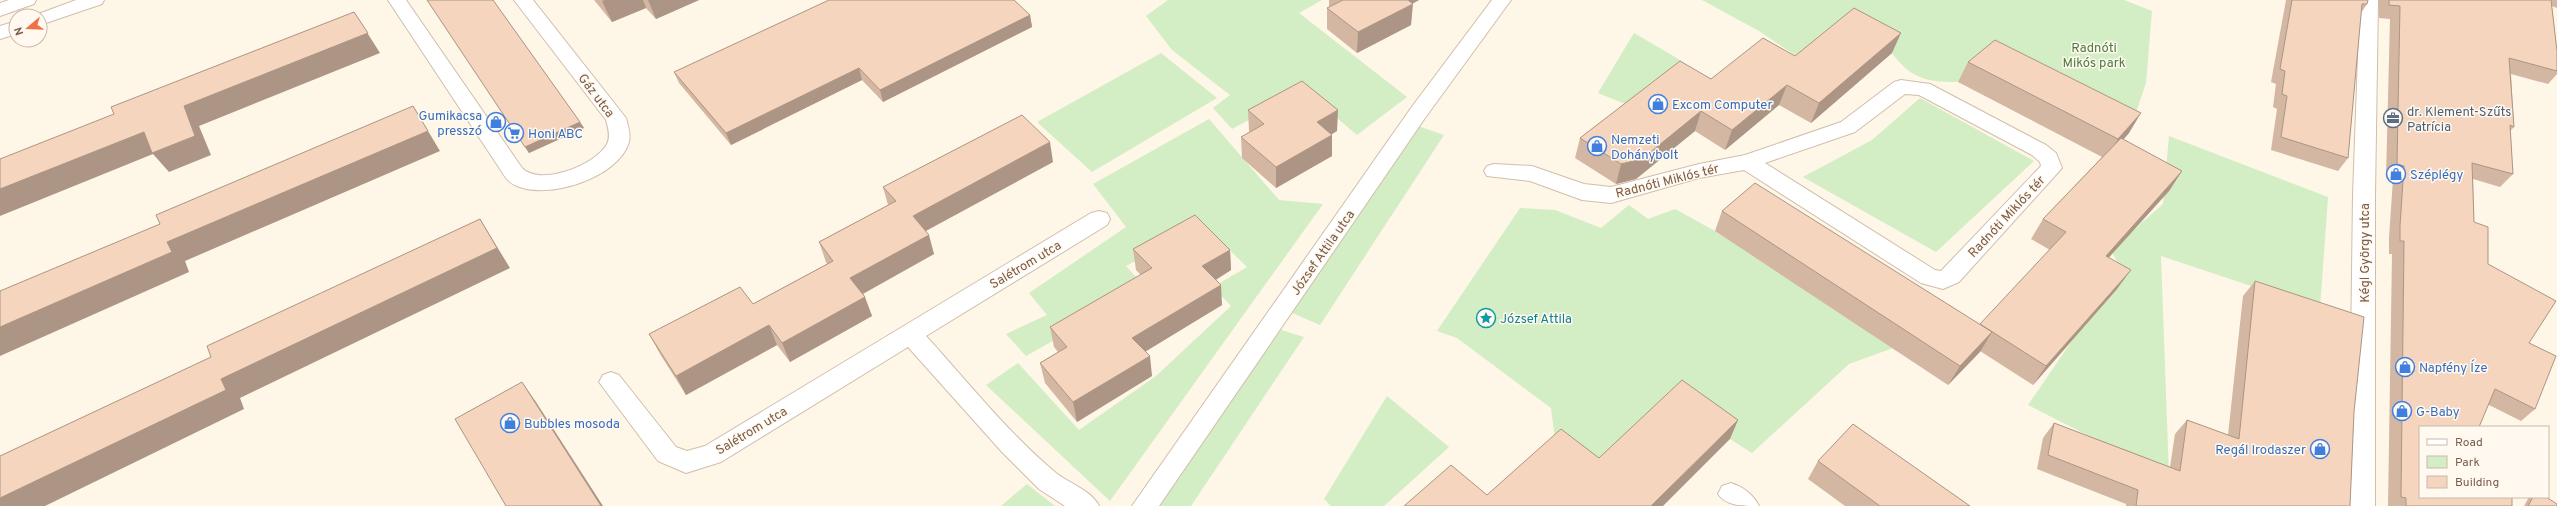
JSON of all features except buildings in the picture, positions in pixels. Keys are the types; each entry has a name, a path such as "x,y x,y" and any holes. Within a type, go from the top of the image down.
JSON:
{"street":[{"path":"0,10 27,0"},
{"path":"48,16 95,0"},
{"name":"Gáz utca","path":"397,0 509,167 524,181 541,184 567,180 604,162 617,147 620,133 616,118 523,0"},
{"name":"József Attila utca","path":"1145,506 1418,113 1502,0"},
{"name":"Kégl György utca","path":"2362,506 2364,195 2368,0"},
{"name":"Radnóti Miklós tér","path":"1494,171 1532,174 1582,192 1610,195 1699,171 1747,162 1848,127 1901,87 1923,89 2039,150 2049,158 2052,168 1951,276 1943,280 1929,277 1747,162"},
{"name":"Salétrom utca","path":"611,382 667,454 686,462 712,454 1099,219"},
{"path":"910,333 1011,445 1048,481 1086,506"}],"green space":[{"path":"1168,0 1322,0 1299,13 1407,97 1357,135 1304,90 1232,129 1213,108 1230,95 1172,50 1146,16"},
{"name":"Radnóti Mikós park","path":"1702,0 2124,0 2152,11 2146,83 2129,133 1958,82 1929,80 1920,77 1913,74 1899,62 1892,53 1805,62 1759,31"},
{"path":"1634,33 1682,61 1628,105 1598,93"},
{"path":"1161,53 1217,98 1092,172 1037,122"},
{"path":"1920,98 2034,161 1936,252 1803,177 1872,140"},
{"path":"1209,119 1279,200 1323,204 1110,501 986,385 1018,363 1079,430 1156,376 1231,306 1213,287 1247,267 1204,225 1126,266 1146,288 1026,356 1006,334 1047,315 1029,293 1126,227 1093,184"},
{"path":"1418,126 1444,135 1320,325 1290,312"},
{"path":"2169,136 2328,197 2320,309 2161,256 2169,477 2028,405 2121,269 2111,250 2163,204"},
{"path":"1629,205 1648,219 1675,209 1715,231 1893,348 1849,364 1752,453 1730,439 1594,476 1556,447 1551,408 1457,338 1437,331 1520,208 1555,210 1601,228"},
{"path":"1278,329 1304,337 1191,506 1156,506"},
{"path":"1387,396 1449,447 1384,506 1331,506 1324,499"},
{"path":"1027,484 1055,506 1001,506"}],"place":[{"name":"Excom Computer","path":"1658,104"},
{"name":"dr. Klement-Szűts Patrícia","path":"2393,118"},
{"name":"Gumikacsa presszó","path":"496,122"},
{"name":"Honi ABC","path":"514,133"},
{"name":"Nemzeti Dohánybolt","path":"1597,146"},
{"name":"Széplégy","path":"2396,174"},
{"name":"József Attila","path":"1486,318"},
{"name":"Napfény Íze","path":"2405,367"},
{"name":"G-Baby","path":"2402,411"},
{"name":"Bubbles mosoda","path":"510,423"},
{"name":"Regál Irodaszer","path":"2320,449"}]}
